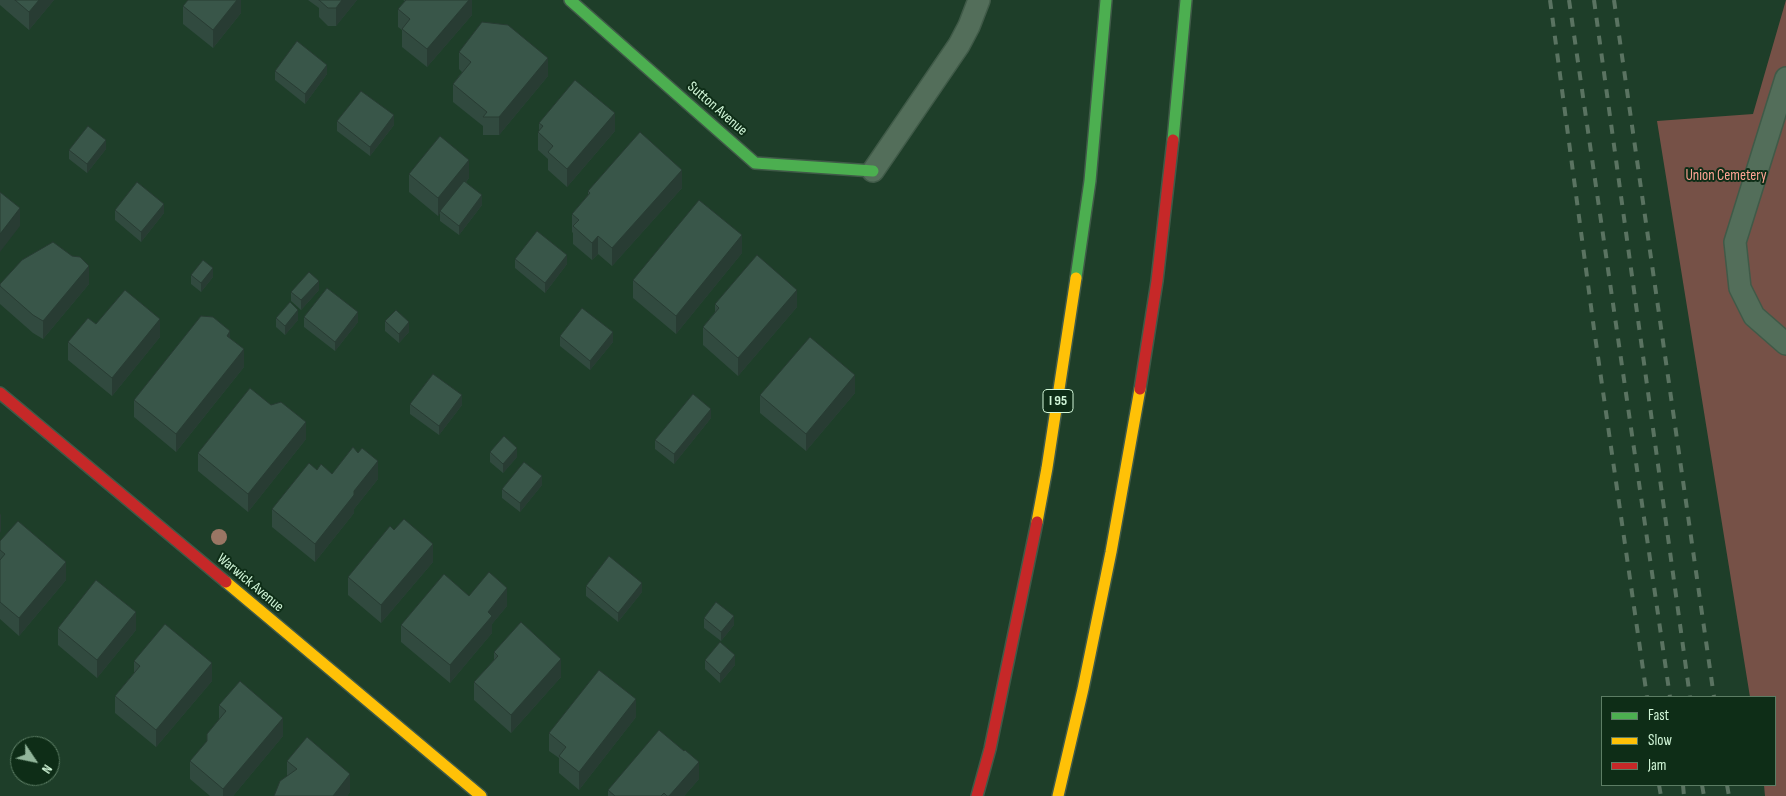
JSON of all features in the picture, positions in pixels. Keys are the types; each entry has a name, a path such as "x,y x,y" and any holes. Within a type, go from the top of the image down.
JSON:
{"main road":[{"name":"Sutton Avenue","path":"570,0 755,163 873,171"},
{"name":"I 95","path":"977,796 990,749 1047,468 1090,181 1106,0"},
{"path":"1058,796 1111,552 1135,418 1157,281 1173,145 1186,0"},
{"name":"Warwick Avenue","path":"0,394 481,796"}],"lane":[{"path":"873,171 959,45 980,0"},
{"path":"1786,78 1735,242 1740,288 1754,316 1786,344"}],"green space":[{"name":"Union Cemetery","path":"1786,0 1786,796 1765,796 1764,786 1776,786 1776,696 1750,696 1657,121 1753,114"}],"building":[{"path":"15,0 39,0 29,12"},
{"path":"188,0 237,0 213,30 183,6"},
{"path":"319,0 342,0 336,8 328,8"},
{"path":"406,0 469,0 427,49 402,29 410,19 398,9"},
{"path":"482,22 508,25 548,58 499,117 483,117 487,112 453,84 471,62 459,52"},
{"path":"297,41 327,65 305,94 275,71"},
{"path":"575,80 615,113 567,169 548,152 553,146 538,132 543,126 539,123"},
{"path":"361,91 394,115 370,147 337,121"},
{"path":"88,126 106,140 87,164 69,150"},
{"path":"640,132 682,170 612,248 598,236 592,243 573,226 579,220 572,214 590,193 588,191"},
{"path":"440,136 469,160 438,198 409,174"},
{"path":"464,181 482,195 459,226 440,211"},
{"path":"137,182 164,204 141,232 115,210"},
{"path":"0,192 20,208 0,234"},
{"path":"699,200 742,235 676,316 633,280"},
{"path":"537,231 567,255 545,283 515,259"},
{"path":"53,242 72,256 80,257 89,266 43,321 33,315 0,284 22,260"},
{"path":"757,255 797,290 738,358 703,327 719,308 715,304"},
{"path":"203,260 213,268 201,283 191,275"},
{"path":"309,272 319,281 301,300 291,292"},
{"path":"327,288 358,312 335,342 304,317"},
{"path":"125,290 160,319 112,378 68,342 88,318 96,324"},
{"path":"290,302 298,310 285,326 276,318"},
{"path":"582,308 613,332 590,361 560,336"},
{"path":"396,310 409,322 399,334 385,321"},
{"path":"201,316 213,317 230,331 227,336 244,349 176,434 134,400"},
{"path":"810,337 855,375 806,434 760,395"},
{"path":"433,374 462,395 439,426 410,404"},
{"path":"250,388 271,405 281,402 306,422 248,494 198,453"},
{"path":"693,394 711,409 674,454 655,440"},
{"path":"504,436 517,448 503,464 490,452"},
{"path":"353,447 358,453 362,448 378,461 315,544 272,509 309,463 317,470 321,464 332,474"},
{"path":"524,462 542,476 520,503 502,489"},
{"path":"404,519 433,544 381,605 348,577 390,526 394,530"},
{"path":"18,521 66,562 19,618 0,602 0,560 5,554 0,550 0,541"},
{"path":"609,556 642,583 618,613 586,586"},
{"path":"489,572 507,588 488,612 492,616 450,665 401,625 444,574 469,596"},
{"path":"96,580 136,612 97,660 58,628"},
{"path":"716,602 734,616 721,632 704,618"},
{"path":"521,622 561,659 511,715 474,682 498,656 494,652"},
{"path":"165,624 212,663 156,730 115,696 140,666 134,661"},
{"path":"720,642 735,655 720,674 705,660"},
{"path":"599,670 636,699 579,772 559,756 566,747 549,733"},
{"path":"240,681 283,718 223,789 190,761 207,741 207,734 226,711 219,705"},
{"path":"659,730 699,762 669,796 664,793 661,796 615,796 608,790"},
{"path":"307,737 350,774 333,796 274,796 280,781 297,769 287,761"}],"railway":[{"path":"1550,0 1594,329 1647,696"},
{"path":"1569,0 1670,696"},
{"path":"1594,0 1690,696"},
{"path":"1614,0 1714,696"},
{"path":"1659,786 1661,796"},
{"path":"1683,786 1684,796"},
{"path":"1702,786 1704,796"},
{"path":"1727,786 1729,796"}],"traffic: fast":[{"path":"570,0 755,163 873,171"},
{"path":"1076,278 1090,181 1106,0"},
{"path":"1173,140 1186,0"}],"traffic: slow":[{"path":"1037,522 1076,278"},
{"path":"1058,796 1083,689 1111,552 1140,389"},
{"path":"226,582 481,796"}],"traffic: jam":[{"path":"1140,389 1157,281 1173,140"},
{"path":"0,393 226,582"},
{"path":"977,796 990,749 1037,522"}]}
